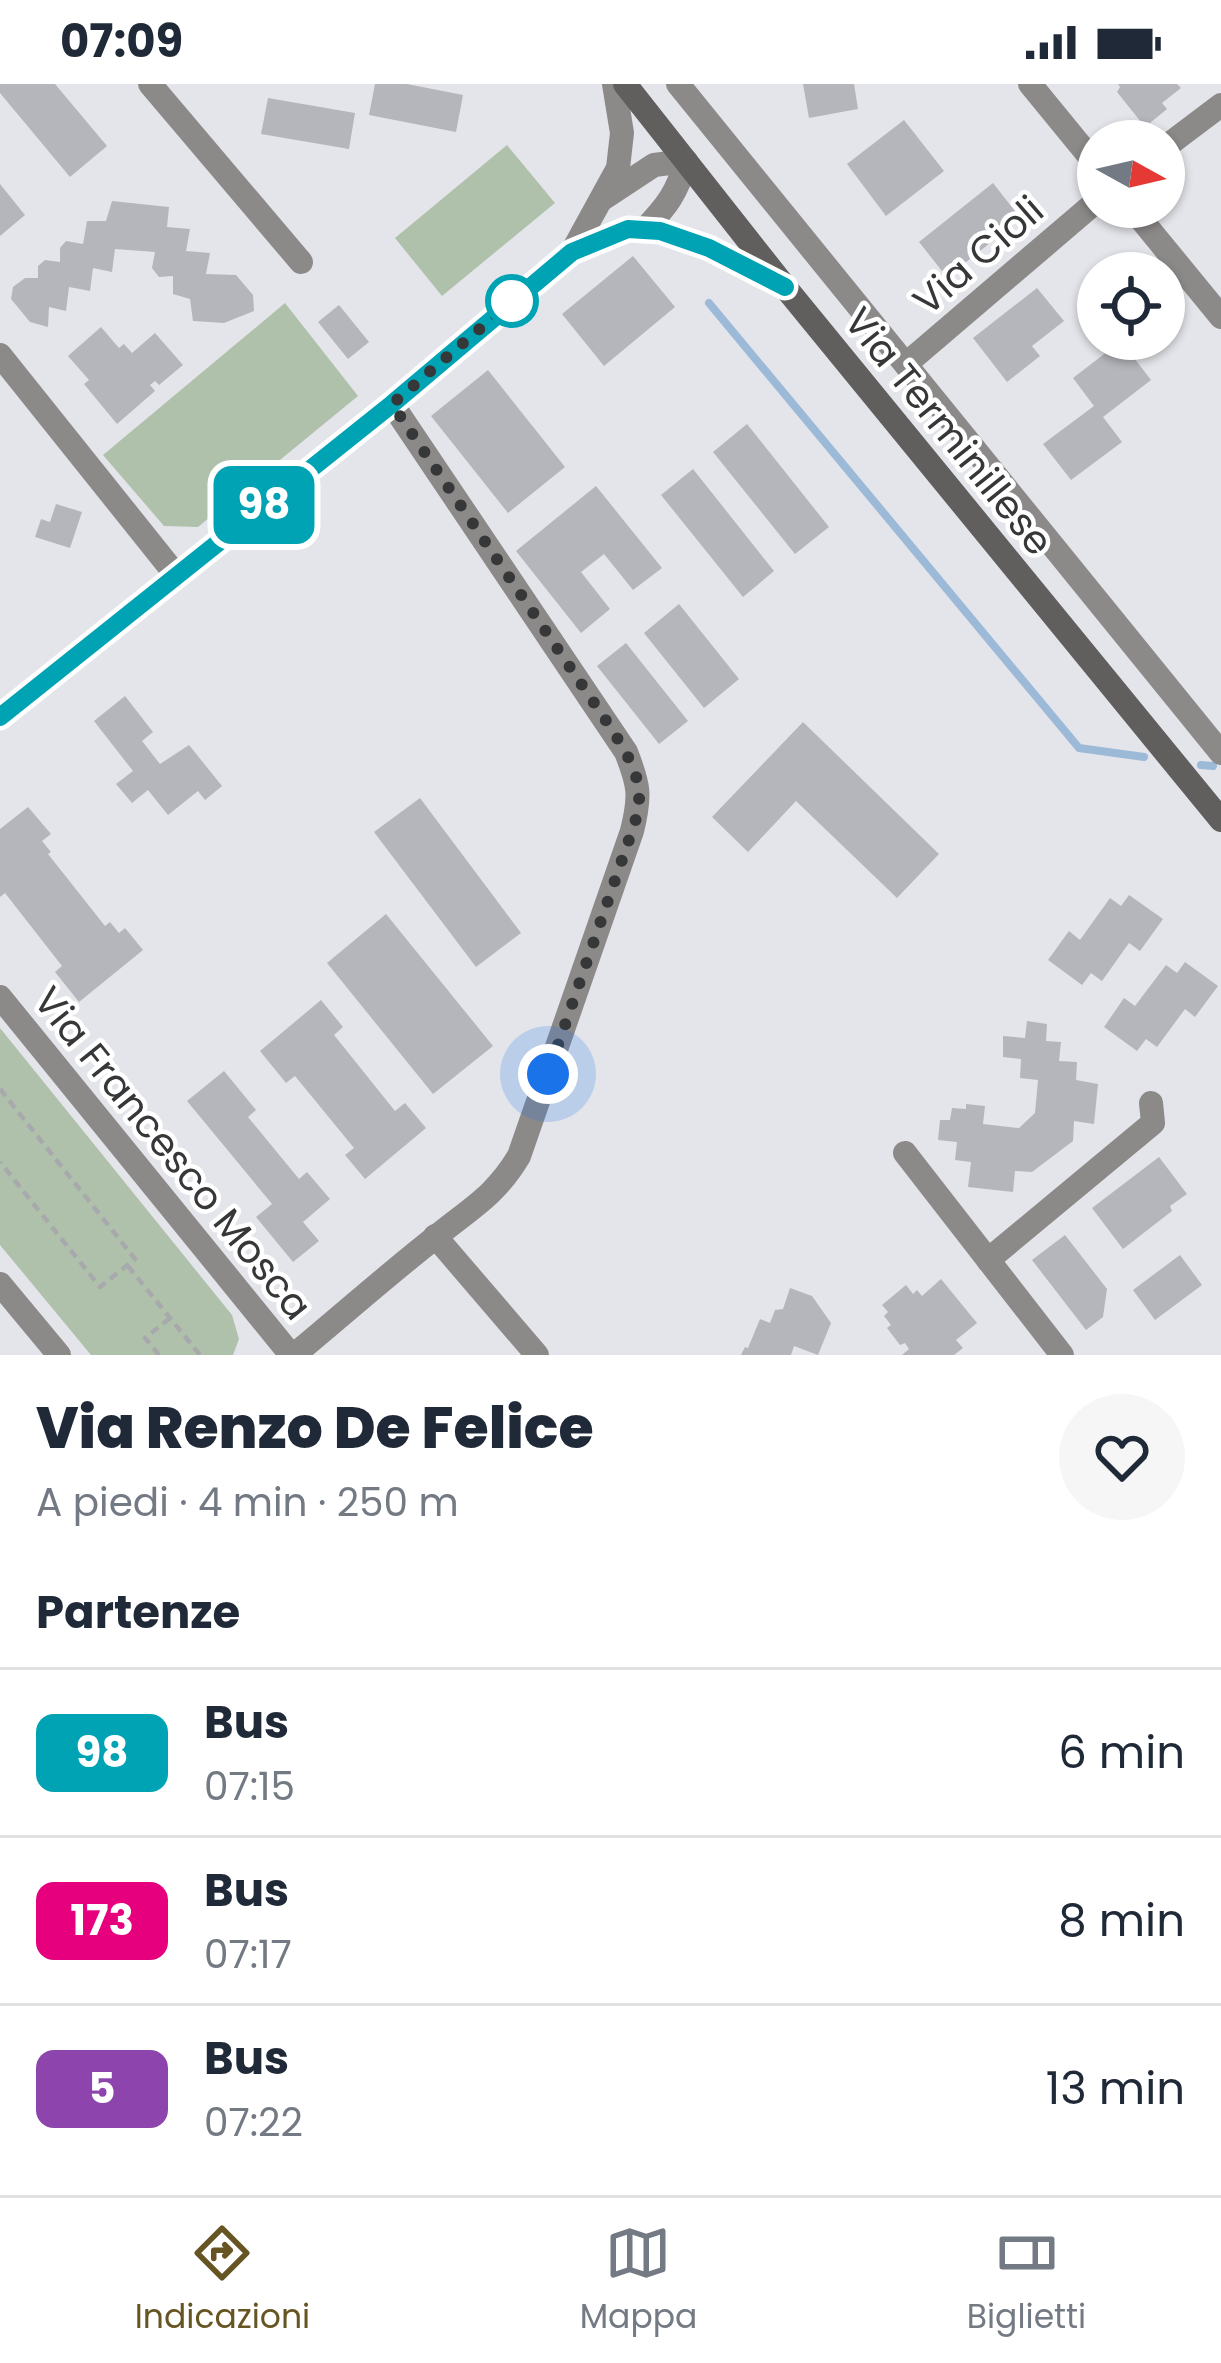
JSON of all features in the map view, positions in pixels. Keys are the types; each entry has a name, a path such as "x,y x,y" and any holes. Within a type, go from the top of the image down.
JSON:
{"main road":[{"name":"Via Terminillese","path":"626,84 785,287 1221,820"}],"street":[{"path":"150,84 301,262"},
{"path":"572,252 618,168 622,133 614,84"},
{"path":"678,84 1209,726 1221,753"},
{"path":"1030,84 1077,141"},
{"path":"1185,132 1221,105"},
{"path":"602,199 654,165 686,161 670,203 644,230"},
{"name":"Via Cioli","path":"906,364 1077,218"},
{"path":"1148,228 1221,317"},
{"path":"0,717 392,404 572,252 628,229 660,231 709,248 785,287"},
{"path":"0,355 176,575"},
{"path":"292,1355 504,1180 519,1156 639,802 626,752 392,404"},
{"name":"Via Francesco Mosca","path":"0,997 292,1355"},
{"path":"988,1260 1153,1123 1150,1103"},
{"path":"905,1153 1063,1355"},
{"path":"436,1236 537,1355"},
{"path":"0,1284 59,1355"}],"path":[{"path":"0,1089 135,1259 100,1287 0,1162"},
{"path":"127,1265 199,1355"},
{"path":"158,1355 145,1338 170,1318"}],"green space":[{"path":"507,145 555,203 442,296 395,238"},
{"path":"285,303 358,396 198,527 164,526 103,455"},
{"path":"0,1028 232,1315 239,1339 233,1355 91,1355 0,1245"}],"building":[{"path":"0,84 55,84 107,146 70,177 0,93"},
{"path":"375,84 407,84 463,95 456,132 369,115"},
{"path":"803,84 854,84 858,109 809,118"},
{"path":"1118,84 1177,84 1181,88 1162,103 1167,109 1154,120 1139,120 1117,92"},
{"path":"268,98 355,113 349,149 261,134"},
{"path":"904,120 944,171 886,216 847,164"},
{"path":"993,183 1018,215 1006,225 1009,228 956,270 951,263 942,271 919,242"},
{"path":"0,184 25,215 0,236"},
{"path":"112,201 169,207 167,227 190,229 186,251 210,253 206,274 236,275 253,295 254,311 224,323 193,321 190,299 173,294 173,276 159,277 152,268 155,252 115,249 112,272 93,268 90,291 69,287 66,311 49,307 48,327 30,322 11,299 13,287 25,278 38,278 38,266 45,260 60,262 60,248 66,241 83,244 87,221 106,221"},
{"path":"633,256 675,307 604,366 562,314"},
{"path":"1037,288 1064,321 1032,346 1040,356 1007,382 973,338"},
{"path":"339,305 369,342 348,359 318,322"},
{"path":"101,327 119,348 124,344 132,353 155,333 183,365 159,385 155,381 150,385 155,391 117,424 68,356"},
{"path":"1096,360 1136,360 1151,380 1103,417 1122,442 1071,480 1043,444 1094,406 1073,378"},
{"path":"488,370 565,467 508,513 431,416"},
{"path":"747,424 829,527 795,554 713,452"},
{"path":"693,469 774,571 743,597 661,495"},
{"path":"596,486 662,568 633,590 604,554 581,572 610,609 581,633 516,551"},
{"path":"56,504 82,512 70,548 35,537 41,519 50,522"},
{"path":"679,604 739,679 704,708 644,633"},
{"path":"626,643 688,721 659,744 597,666"},
{"path":"125,696 153,732 142,741 160,764 189,745 222,786 205,800 198,791 168,815 148,790 132,803 116,784 133,771 94,721"},
{"path":"803,722 939,854 897,898 796,801 748,852 712,817"},
{"path":"420,798 521,933 476,967 374,832"},
{"path":"28,807 51,834 42,841 48,854 105,926 110,922 119,933 125,928 143,950 79,1002 55,972 62,966 5,893 0,897 0,829"},
{"path":"1129,895 1163,919 1140,951 1129,943 1102,981 1091,973 1082,985 1048,960 1069,931 1080,940 1110,898 1121,906"},
{"path":"386,914 493,1046 433,1094 327,963"},
{"path":"1185,962 1218,986 1195,1017 1185,1009 1157,1047 1146,1039 1137,1051 1104,1027 1124,998 1135,1006 1166,965 1177,973"},
{"path":"321,1000 343,1027 334,1035 395,1111 405,1103 426,1128 365,1179 345,1155 354,1148 295,1076 286,1083 260,1051"},
{"path":"1027,1021 1047,1024 1046,1041 1061,1042 1059,1061 1077,1062 1076,1080 1098,1084 1094,1124 1074,1121 1073,1141 1032,1172 1015,1171 1013,1192 968,1187 971,1162 955,1160 957,1142 938,1140 940,1120 950,1120 952,1108 966,1109 966,1104 985,1106 983,1124 1019,1128 1035,1113 1038,1080 1020,1078 1021,1059 1003,1057 1003,1036 1025,1038"},
{"path":"224,1071 256,1110 248,1117 299,1179 307,1172 330,1199 303,1222 319,1241 293,1262 256,1217 272,1204 187,1101"},
{"path":"1159,1157 1187,1194 1123,1249 1092,1208"},
{"path":"1065,1235 1107,1289 1103,1317 1086,1330 1032,1260"},
{"path":"1180,1255 1202,1285 1155,1320 1133,1290"},
{"path":"941,1279 977,1323 956,1340 963,1348 954,1355 902,1355 909,1349 887,1328 891,1325 882,1305 906,1285 922,1296"},
{"path":"790,1288 812,1296 831,1323 818,1355 794,1346 791,1355 741,1355 760,1319 770,1323 775,1310 783,1309"}],"waterway":[{"path":"709,303 1079,748 1144,757"},
{"path":"1201,765 1213,766"}],"bus line":[{"name":"98","path":"0,717 392,404 572,252 628,229 660,231 709,248 785,287"}],"route":[{"path":"512,301 392,404 605,719 636,778 639,802 632,831 548,1074"}]}
